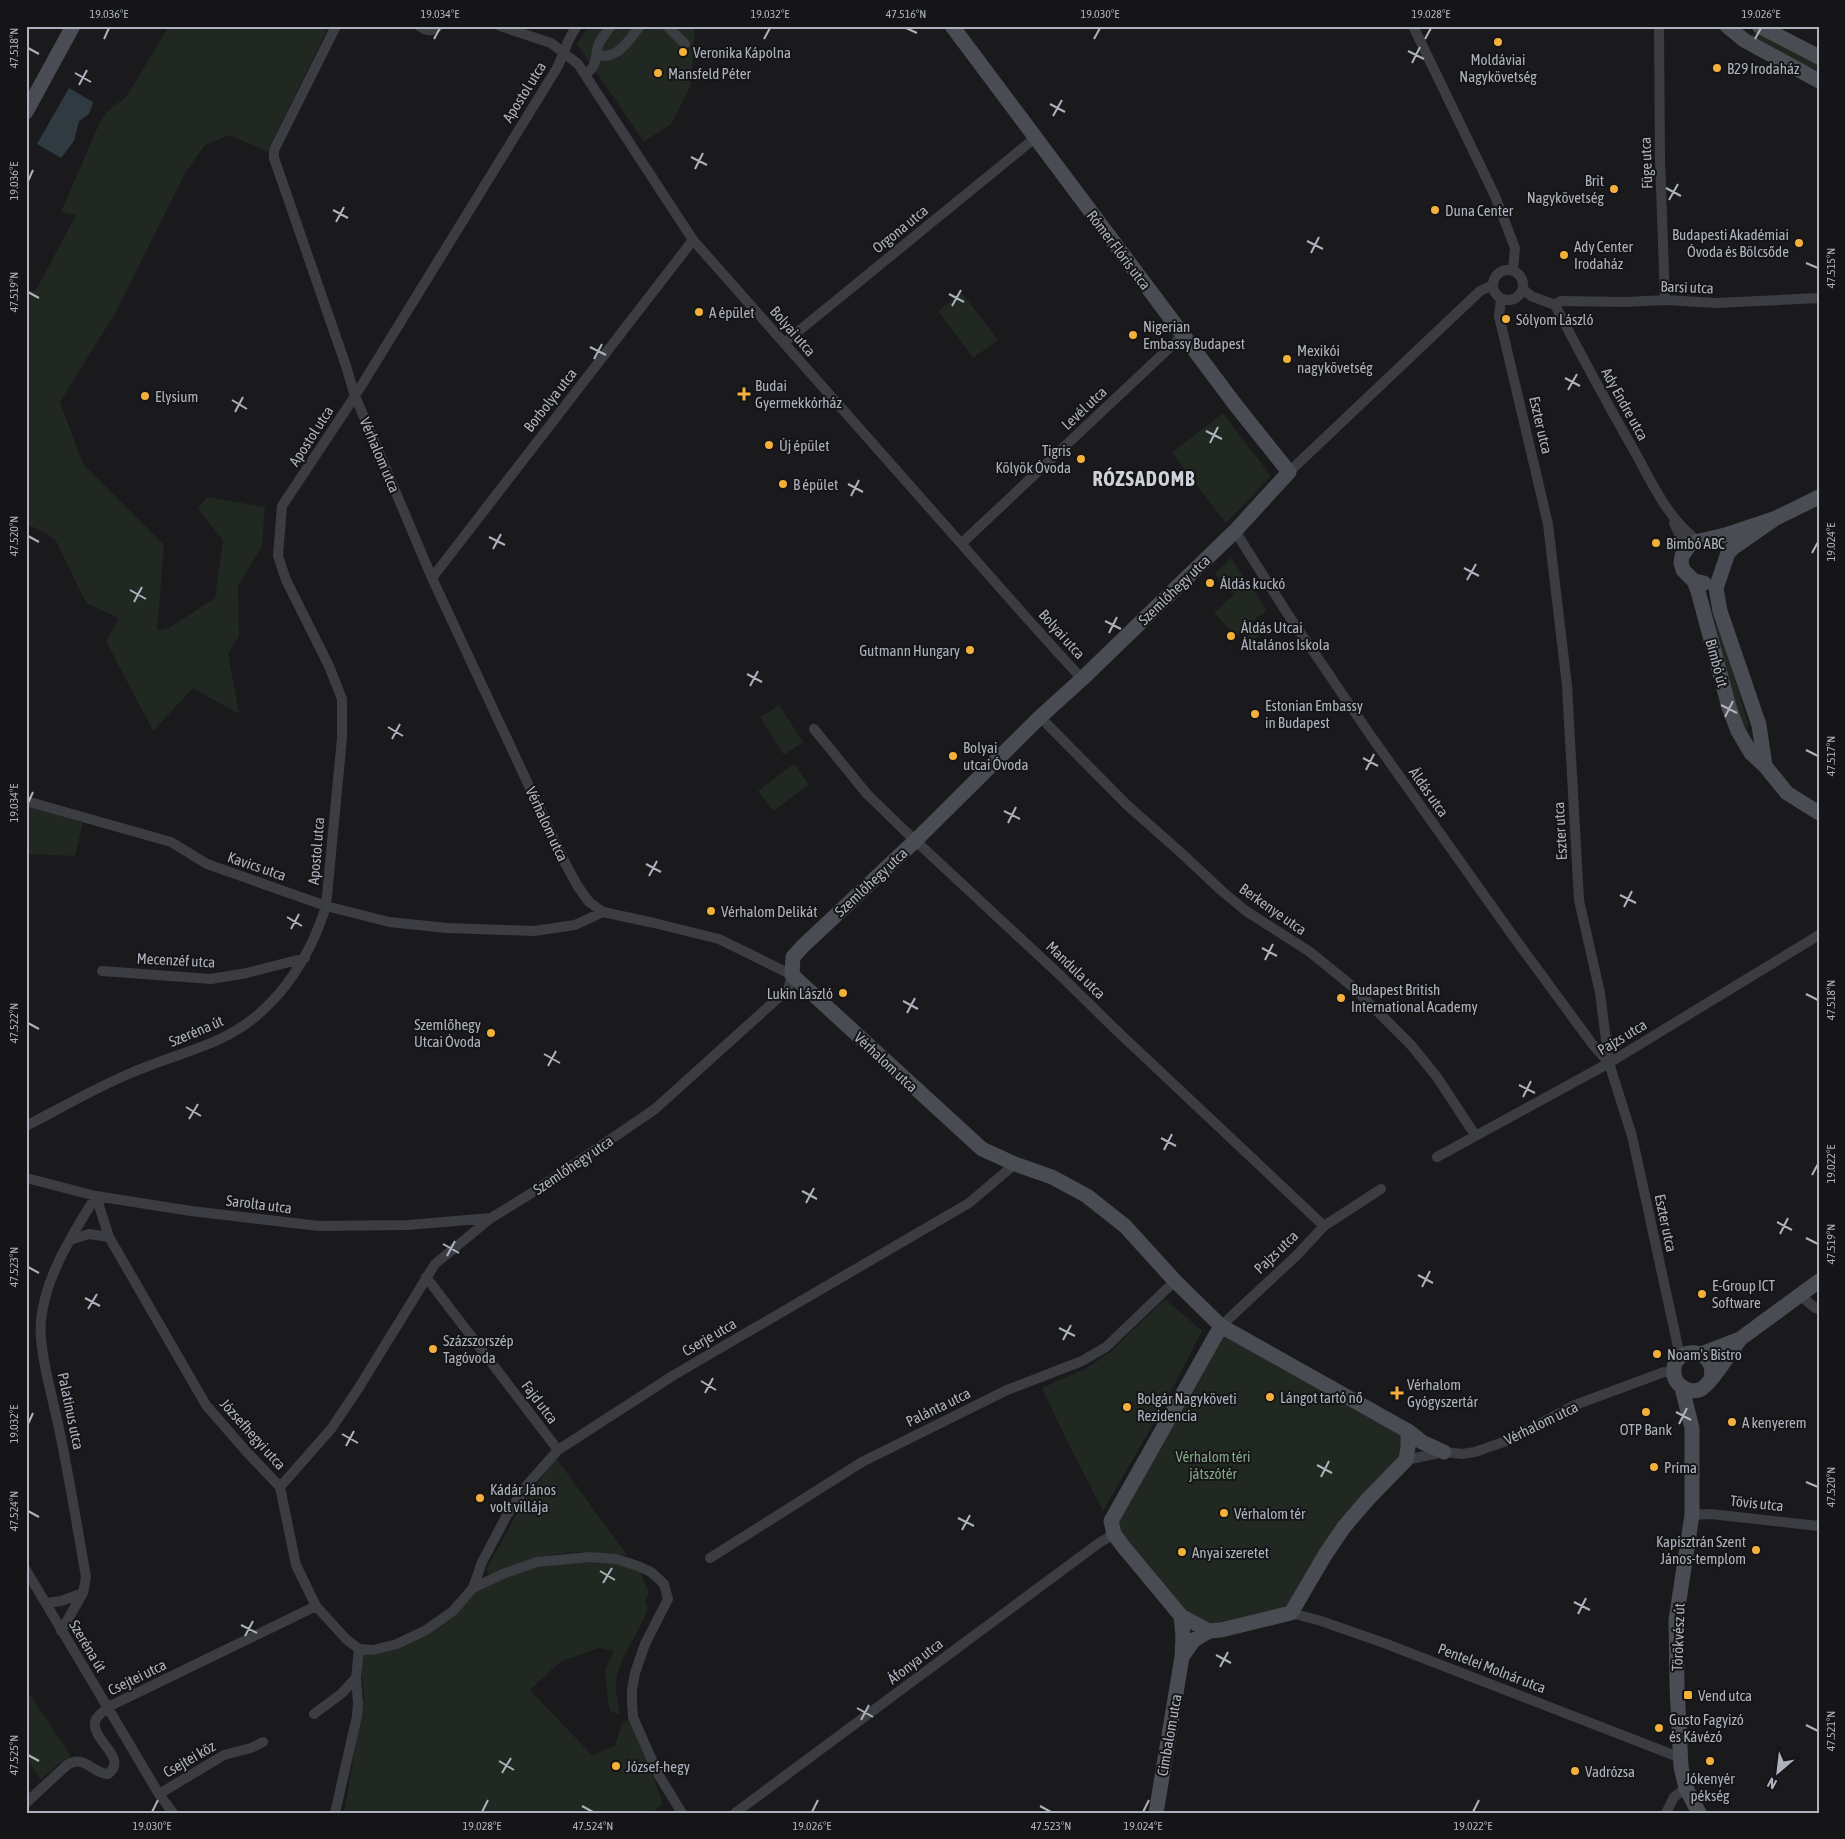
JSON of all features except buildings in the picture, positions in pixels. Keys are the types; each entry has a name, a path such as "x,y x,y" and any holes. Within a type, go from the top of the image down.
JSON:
{"street":[{"path":"26,112 73,26"},
{"name":"Vérhalom utca","path":"336,26 274,150 274,158 355,396 432,578 564,861 589,902 603,912 719,939 792,975 982,1150 1052,1177 1087,1196 1125,1226 1175,1281 1220,1326"},
{"path":"419,26 428,31 439,26"},
{"path":"500,26 551,43 564,54"},
{"name":"Apostol utca","path":"326,906 342,738 342,699 329,666 286,580 278,556 282,506 355,396 557,68 564,54 569,36 577,26"},
{"path":"586,74 593,68 598,55 598,45 611,26"},
{"path":"598,55 606,57 618,52 640,26"},
{"path":"667,26 685,44"},
{"name":"Rómer Flóris utca","path":"952,26 1289,472"},
{"path":"1413,26 1495,196 1515,248 1513,271"},
{"name":"Füge utca","path":"1659,26 1660,159 1665,300"},
{"path":"1727,26 1744,40 1819,81"},
{"path":"1759,26 1819,57"},
{"name":"Bolyai utca","path":"564,54 578,64 586,74 693,240 1082,679"},
{"name":"Orgona utca","path":"784,343 1035,138"},
{"name":"Borbolya utca","path":"432,578 693,240"},
{"path":"1503,271 1513,271 1520,276 1524,284 1523,289 1518,297 1514,299 1501,299 1495,293 1494,280 1503,271"},
{"name":"Szemlőhegy utca","path":"280,1487 336,1421 358,1389 435,1264 491,1218 535,1191 655,1109 788,989 792,975 793,957 803,946 915,841 1040,717 1235,531 1289,472 1480,291 1493,285"},
{"path":"1523,289 1531,296 1555,305"},
{"name":"Barsi utca","path":"1555,305 1561,301 1626,302 1665,300 1716,303 1819,298"},
{"name":"Eszter utca","path":"1501,299 1499,316 1548,524 1567,686 1579,900 1600,993 1609,1063 1632,1136 1680,1356"},
{"name":"Ady Endre utca","path":"1555,305 1609,408 1670,513 1696,543"},
{"name":"Levél utca","path":"962,543 1184,335"},
{"path":"1694,581 1707,583 1712,581 1722,569 1728,553 1734,547 1776,518 1819,497"},
{"path":"1670,513 1696,543 1718,547 1722,552 1722,569"},
{"path":"1696,543 1776,518"},
{"name":"Áldás utca","path":"1235,531 1287,613 1371,736 1524,952 1593,1045 1609,1063"},
{"name":"Bimbó út","path":"1696,543 1682,556 1681,563 1683,570 1694,581 1729,706 1738,731 1751,752 1787,793 1819,814"},
{"name":"Bimbó út","path":"1722,569 1716,588 1720,612 1759,725 1765,766"},
{"name":"Berkenye utca","path":"1040,717 1127,805 1223,892 1246,911 1310,952 1353,987 1411,1045 1437,1077 1475,1135"},
{"name":"Mandula utca","path":"814,729 867,794 915,841 1062,977 1115,1030 1324,1226"},
{"name":"Kavics utca","path":"26,801 171,842 207,864 326,906 389,922 448,928 534,931 575,925 603,912"},
{"name":"Szeréna út","path":"26,1126 132,1072 220,1039 254,1018 270,1002 305,958 321,923 326,906"},
{"name":"Pajzs utca","path":"1437,1157 1609,1063 1819,935"},
{"name":"Mecenzéf utca","path":"102,971 211,979 248,973 305,958"},
{"name":"Cserje utca","path":"473,1588 482,1562 507,1515 527,1485 558,1450 674,1375 969,1203 1015,1164"},
{"name":"Sarolta utca","path":"26,1178 96,1196 191,1211 319,1226 408,1225 491,1218"},
{"name":"Pajzs utca","path":"1220,1326 1297,1255 1324,1226 1381,1189"},
{"name":"Józsefhegyi utca","path":"96,1196 109,1237 206,1405 280,1487 296,1565 316,1606 346,1639 359,1648"},
{"name":"Palatinus utca","path":"61,1631 83,1593 86,1577 66,1460 42,1345 41,1320 47,1294 58,1264 96,1196"},
{"path":"70,1240 89,1234 109,1237"},
{"name":"Fajd utca","path":"426,1277 558,1450"},
{"name":"Palánta utca","path":"710,1558 862,1462 1007,1390 1082,1361 1106,1347 1175,1281"},
{"path":"1701,1354 1740,1339 1819,1281"},
{"path":"1800,1295 1815,1308 1819,1308"},
{"path":"1408,1431 1406,1460 1344,1527 1291,1613 1221,1630 1209,1631 1181,1616 1114,1534 1111,1521 1220,1326 1408,1431 1422,1442 1444,1452"},
{"name":"Törökvész út","path":"1692,1428 1700,1399 1708,1383 1740,1339"},
{"path":"1690,1352 1701,1354 1711,1364 1712,1372 1708,1383 1691,1391 1682,1388 1678,1384 1674,1373 1674,1366 1680,1356 1690,1352"},
{"name":"Vérhalom utca","path":"1406,1460 1444,1452 1462,1454 1475,1452 1509,1440 1575,1405 1664,1372 1674,1373"},
{"name":"Törökvész út","path":"1682,1388 1692,1428 1692,1515 1676,1620 1677,1686 1681,1758 1686,1788 1699,1813"},
{"name":"Tövis utca","path":"1692,1515 1712,1514 1819,1526"},
{"name":"Áfonya utca","path":"735,1813 1099,1543 1114,1534"},
{"path":"335,1813 357,1716 356,1678 359,1648 373,1650 398,1644 426,1630 453,1611 473,1588 492,1579 537,1562 589,1557 616,1559 638,1566 652,1572 664,1584 668,1599 645,1644 638,1666 632,1690 633,1717 658,1774 682,1813"},
{"name":"Szeréna út","path":"26,1570 159,1794 173,1813"},
{"path":"46,1604 83,1593"},
{"name":"Csejtei utca","path":"26,1803 67,1765 74,1761 81,1761 101,1774 108,1774 114,1770 116,1764 114,1758 96,1731 95,1723 99,1715 108,1708 316,1606"},
{"name":"Pentelei Molnár utca","path":"1291,1613 1384,1642 1681,1758"},
{"name":"Cimbalom utca","path":"1156,1813 1182,1657 1183,1636 1181,1616"},
{"name":"Cimbalom utca","path":"1182,1657 1194,1640 1209,1631"},
{"path":"314,1714 341,1694 356,1678"},
{"name":"Csejtei köz","path":"159,1794 224,1755 251,1748 263,1742"},
{"path":"1666,1813 1674,1797 1686,1788"}],"green space":[{"path":"169,26 329,26 267,152 230,135 205,145 185,173 117,310 60,402 83,464 164,545 157,631 169,628 215,598 223,540 198,509 207,497 265,507 262,546 238,586 239,636 228,653 239,714 193,688 153,731 106,641 119,618 86,603 56,541 42,531 26,525 26,292 36,290 76,215 61,212 100,122 108,111 126,97"},
{"path":"590,26 695,26 691,85 672,123 644,142 577,44"},
{"path":"1758,32 1819,63 1819,73 1752,38 1752,34"},
{"path":"962,293 998,340 973,358 938,311"},
{"path":"1223,413 1271,476 1226,523 1172,453"},
{"path":"1231,558 1267,610 1250,623 1259,635 1252,643 1242,633 1237,637 1214,613 1234,594 1215,574"},
{"path":"1716,624 1719,626 1748,723 1747,731 1742,725 1713,626"},
{"path":"779,705 803,742 784,755 760,717"},
{"path":"794,764 809,785 773,811 758,791"},
{"path":"26,805 83,823 75,856 26,854"},
{"path":"1165,1299 1202,1331 1159,1414 1103,1511 1042,1388 1085,1369 1109,1353"},
{"name":"Vérhalom tér","path":"1221,1326 1408,1431 1408,1447 1368,1499 1291,1613 1221,1630 1181,1616 1111,1521"},
{"path":"556,1458 627,1555 596,1552 555,1554 517,1564 490,1575 486,1570 524,1500"},
{"path":"589,1557 638,1566 649,1593 645,1601 648,1608 623,1658 617,1675 616,1689 620,1714 610,1711 607,1693 605,1670 614,1651 599,1648 560,1662 530,1690 592,1755 615,1746 622,1724 629,1719 646,1757 663,1804 651,1813 344,1813 364,1696 359,1649 373,1650 426,1630 473,1588 505,1573"},
{"path":"26,1676 27,1690 71,1756 57,1765 41,1780 26,1758"}],"shaded area":[{"path":"69,88 93,102 89,114 79,121 74,141 61,158 37,144"}],"tram line":[{"path":"26,118 77,26"}],"place":[{"name":"Moldáviai Nagykövetség","path":"1498,42"},
{"name":"Veronika Kápolna","path":"683,52"},
{"name":"B29 Irodaház","path":"1717,68"},
{"name":"Mansfeld Péter","path":"658,73"},
{"name":"Brit Nagykövetség","path":"1614,189"},
{"name":"Duna Center","path":"1435,210"},
{"name":"Budapesti Akadémiai Óvoda és Bölcsőde","path":"1799,243"},
{"name":"Ady Center Irodaház","path":"1564,255"},
{"name":"A épület","path":"699,312"},
{"name":"Sólyom László","path":"1506,319"},
{"name":"Nigerian Embassy Budapest","path":"1133,335"},
{"name":"Mexikói nagykövetség","path":"1287,359"},
{"name":"Budai Gyermekkórház","path":"744,394"},
{"name":"Elysium","path":"145,396"},
{"name":"Új épület","path":"769,445"},
{"name":"Tigris Kölyök Óvoda","path":"1081,459"},
{"name":"B épület","path":"783,484"},
{"name":"Bimbó ABC","path":"1656,543"},
{"name":"Áldás kuckó","path":"1210,583"},
{"name":"Áldás Utcai Általános Iskola","path":"1231,636"},
{"name":"Gutmann Hungary","path":"970,650"},
{"name":"Estonian Embassy in Budapest","path":"1255,714"},
{"name":"Bolyai utcai Óvoda","path":"953,756"},
{"name":"Vérhalom Delikát","path":"711,911"},
{"name":"Lukin László","path":"843,993"},
{"name":"Budapest British International Academy","path":"1341,998"},
{"name":"Szemlőhegy Utcai Óvoda","path":"491,1033"},
{"name":"E-Group ICT Software","path":"1702,1294"},
{"name":"Százszorszép Tagóvoda","path":"433,1349"},
{"name":"Noam's Bistro","path":"1657,1354"},
{"name":"Vérhalom Gyógyszertár","path":"1397,1393"},
{"name":"Lángot tartó nő","path":"1270,1397"},
{"name":"Bolgár Nagyköveti Rezidencia","path":"1127,1407"},
{"name":"OTP Bank","path":"1646,1412"},
{"name":"A kenyerem","path":"1732,1422"},
{"name":"Príma","path":"1654,1467"},
{"name":"Kádár János volt villája","path":"480,1498"},
{"name":"Vérhalom tér","path":"1224,1513"},
{"name":"Kapisztrán Szent János-templom","path":"1756,1550"},
{"name":"Anyai szeretet","path":"1182,1552"},
{"name":"Vend utca","path":"1688,1695"},
{"name":"Gusto Fagyizó és Kávézó","path":"1659,1728"},
{"name":"Jókenyér pékség","path":"1710,1761"},
{"name":"József-hegy","path":"616,1766"},
{"name":"Vadrózsa","path":"1575,1771"}],"district":[{"name":"RÓZSADOMB","path":"1144,478"}],"park label":[{"name":"Vérhalom téri játszótér","path":"1213,1464"}]}
